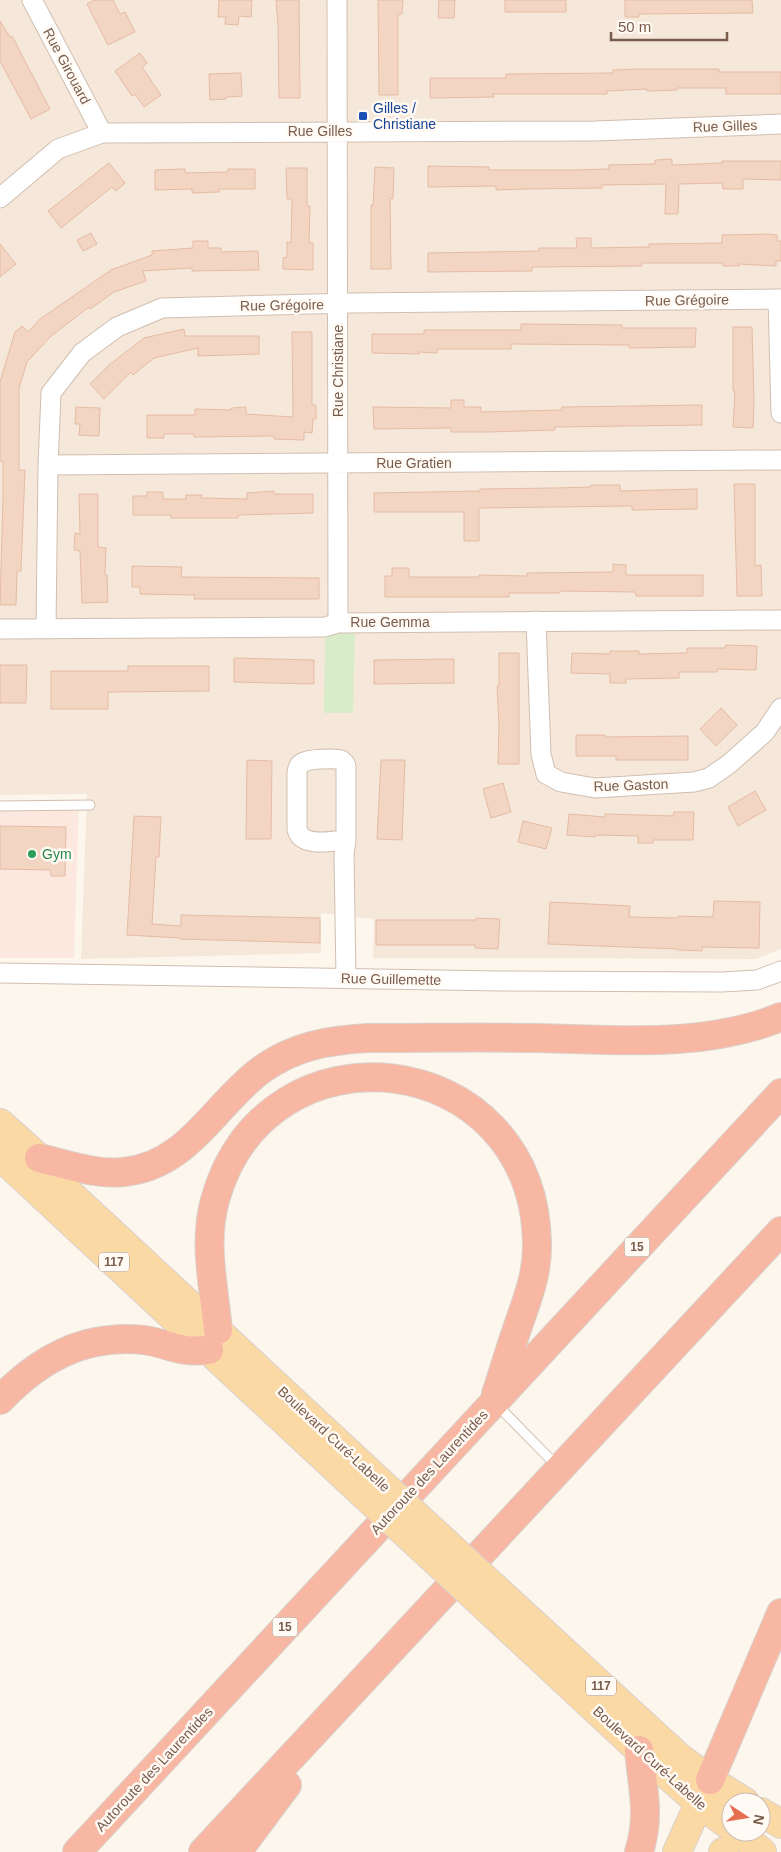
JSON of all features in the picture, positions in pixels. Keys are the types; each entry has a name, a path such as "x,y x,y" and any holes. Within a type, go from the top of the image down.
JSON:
{"highway":[{"path":"39,1158 109,1172 125,1172 150,1166 188,1144 244,1084 262,1069 294,1051 326,1042 368,1038 629,1040 699,1037 754,1027 781,1018"},
{"path":"0,1400 26,1375 42,1364 59,1354 94,1343 142,1340 162,1343 185,1350 213,1340 214,1291 210,1264 210,1225 214,1202 221,1180 233,1158 260,1123 297,1096 317,1087 341,1080 365,1077 392,1078 417,1082 456,1099 474,1111 493,1129 516,1160 528,1184 532,1198 537,1236 535,1270 528,1299 516,1330 494,1402"},
{"name":"Autoroute des Laurentides","path":"77,1852 781,1093"},
{"path":"203,1852 781,1231"},
{"path":"705,1791 781,1613"},
{"path":"237,1852 361,1683"},
{"path":"639,1750 641,1781 646,1805 644,1834 639,1852"}],"main road":[{"name":"Boulevard Curé-Labelle","path":"0,1122 39,1158 66,1190 213,1340"},
{"name":"Boulevard Curé-Labelle","path":"0,1156 213,1340 488,1596 639,1750 705,1791 721,1795"},
{"name":"Boulevard Curé-Labelle","path":"488,1596 664,1743 705,1791 721,1813"},
{"path":"677,1852 705,1791"},
{"path":"750,1842 762,1852"}],"street":[{"name":"Rue Girouard","path":"32,0 102,133"},
{"name":"Rue Christiane","path":"337,0 338,623"},
{"name":"Rue Gilles","path":"0,198 58,149 102,133 595,131 781,124"},
{"name":"Rue Grégoire","path":"46,628 51,393 82,353 117,326 162,308 780,299"},
{"path":"780,299 781,413"},
{"name":"Rue Gratien","path":"48,465 781,460"},
{"name":"Rue Gemma","path":"0,629 324,627 338,623 781,620"},
{"name":"Rue Gaston","path":"536,622 541,754 546,774 561,782 595,788 694,782 709,778 729,764 765,732 781,708"},
{"path":"346,840 307,841 299,835 297,772 303,762 337,759 346,764 346,840 344,855 346,978"},
{"name":"Rue Guillemette","path":"0,973 500,981 740,982 757,980 781,971"}],"lane":[{"path":"0,806 90,805"},
{"path":"494,1402 561,1469"}],"shaded area":[{"path":"0,0 781,0 781,949 756,959 373,958 374,919 321,913 321,953 81,959 87,794 0,795"},
{"path":"79,800 74,958 0,958 0,801"}],"green space":[{"path":"355,623 353,713 324,713 325,627"}],"building":[{"path":"94,0 113,0 120,14 125,12 135,32 108,45 87,4"},
{"path":"219,0 252,0 251,17 239,16 238,25 225,24 226,17 218,17"},
{"path":"276,0 299,0 300,98 279,98"},
{"path":"378,0 403,0 402,14 398,14 398,95 379,95"},
{"path":"439,0 455,0 454,18 438,18"},
{"path":"505,0 566,0 566,12 505,12"},
{"path":"625,0 752,0 753,13 639,14 639,17 625,17"},
{"path":"0,21 10,37 12,36 50,109 31,119 0,61"},
{"path":"140,53 147,63 142,67 161,95 144,107 135,94 132,96 115,71"},
{"path":"719,69 719,72 781,72 781,94 726,94 726,88 677,88 677,90 607,91 607,94 493,94 494,97 430,98 430,78 506,78 506,74 613,73 613,70"},
{"path":"241,73 242,96 210,100 209,74"},
{"path":"672,159 672,165 722,163 722,161 781,161 781,180 743,179 743,189 723,189 722,183 679,184 678,214 665,214 666,184 602,185 602,188 496,190 496,186 428,187 428,166 489,167 489,170 575,170 609,169 609,165 655,164 655,160"},
{"path":"109,163 125,183 116,191 112,187 61,228 48,211"},
{"path":"375,167 394,168 393,199 390,198 391,269 371,269 371,205 373,205"},
{"path":"286,168 307,168 307,206 310,206 309,243 313,243 313,270 283,269 283,258 287,257 287,242 291,243 292,199 287,199"},
{"path":"185,169 185,173 228,172 228,169 255,169 255,189 219,189 219,192 192,193 192,189 155,190 155,170"},
{"path":"91,233 97,244 83,251 77,240"},
{"path":"722,235 777,235 777,241 781,241 781,261 776,261 776,266 739,264 739,266 723,266 723,263 642,263 642,266 532,267 532,271 428,272 428,253 539,251 539,248 577,248 576,238 591,238 591,248 649,247 649,244 722,243"},
{"path":"193,241 208,241 208,248 221,248 221,252 258,251 259,270 192,271 192,268 143,271 146,281 114,292 90,309 89,307 50,337 27,362 19,388 19,470 25,470 21,571 17,571 16,605 0,605 3,461 0,461 0,382 15,332 22,326 28,332 40,319 111,270 152,255 152,251 193,248"},
{"path":"0,244 16,264 0,277"},
{"path":"521,324 622,325 622,328 696,328 695,347 629,348 629,345 511,344 511,349 437,349 437,353 419,352 419,354 372,353 372,334 424,334 424,330 521,330"},
{"path":"733,327 752,327 753,428 733,427 735,391 733,391"},
{"path":"184,329 185,336 259,336 259,354 198,356 198,348 154,358 133,375 131,372 104,399 90,384 109,365 144,338"},
{"path":"292,332 312,332 312,405 316,405 316,419 313,419 312,433 304,432 304,440 274,439 274,436 194,437 194,434 164,434 164,438 147,438 147,415 195,415 195,409 231,410 231,408 246,407 246,414 293,417"},
{"path":"451,400 464,400 464,407 481,407 481,412 562,410 562,407 702,405 702,425 555,427 555,430 488,432 451,432 451,428 374,429 373,407 451,408"},
{"path":"76,407 100,408 99,436 79,435 80,424 75,424"},
{"path":"734,484 755,484 755,566 761,565 762,596 737,596"},
{"path":"591,485 620,485 620,491 697,489 697,509 632,510 632,506 479,508 479,541 464,541 464,512 374,512 374,493 591,487"},
{"path":"274,491 274,494 313,494 313,513 238,515 238,518 171,518 171,515 133,515 133,496 147,496 147,492 163,492 163,499 186,499 186,495 202,495 201,498 247,499 247,493"},
{"path":"79,494 98,494 98,547 106,548 105,575 107,575 108,602 82,603 80,551 74,550 75,533 80,534"},
{"path":"613,564 626,565 626,575 703,575 703,596 636,596 635,592 560,591 560,593 509,593 509,597 385,597 385,576 392,576 392,568 409,568 409,577 479,577 479,575 527,576 527,573 613,572"},
{"path":"132,566 182,567 181,577 319,578 319,599 194,599 195,595 140,594 140,587 132,587"},
{"path":"726,645 757,646 756,670 717,669 717,672 679,672 679,678 626,679 626,683 610,683 610,674 571,673 572,653 610,654 610,651 639,651 639,654 687,653 687,648 725,648"},
{"path":"499,653 519,653 519,764 498,764 497,686 499,686"},
{"path":"234,658 314,660 314,684 234,682"},
{"path":"454,659 454,683 374,684 374,660"},
{"path":"0,665 27,665 26,703 0,703"},
{"path":"128,666 209,666 209,691 108,692 108,709 51,709 51,671 128,671"},
{"path":"721,708 737,725 716,746 700,729"},
{"path":"576,735 605,735 605,737 688,736 688,760 616,760 616,756 576,756"},
{"path":"247,760 272,761 271,839 246,839"},
{"path":"381,760 405,760 402,840 377,839"},
{"path":"503,783 511,812 491,818 483,789"},
{"path":"755,791 766,810 738,826 728,807"},
{"path":"674,812 694,812 693,840 653,840 653,843 638,843 638,836 595,835 595,837 567,835 569,814 605,817 605,814 673,816"},
{"path":"134,816 161,817 159,857 156,857 152,924 181,926 181,915 320,918 320,943 180,939 127,935"},
{"path":"523,821 552,828 546,849 518,842"},
{"path":"0,826 66,827 65,876 51,876 50,870 0,869"},
{"path":"714,901 760,902 759,948 702,947 702,951 548,944 550,902 630,906 629,917 678,918 678,916 713,917"},
{"path":"476,918 500,919 498,949 475,948 475,945 376,945 376,920 476,920"}],"place":[{"name":"Gilles / Christiane","path":"363,116"},
{"name":"Gym","path":"32,854"}]}
